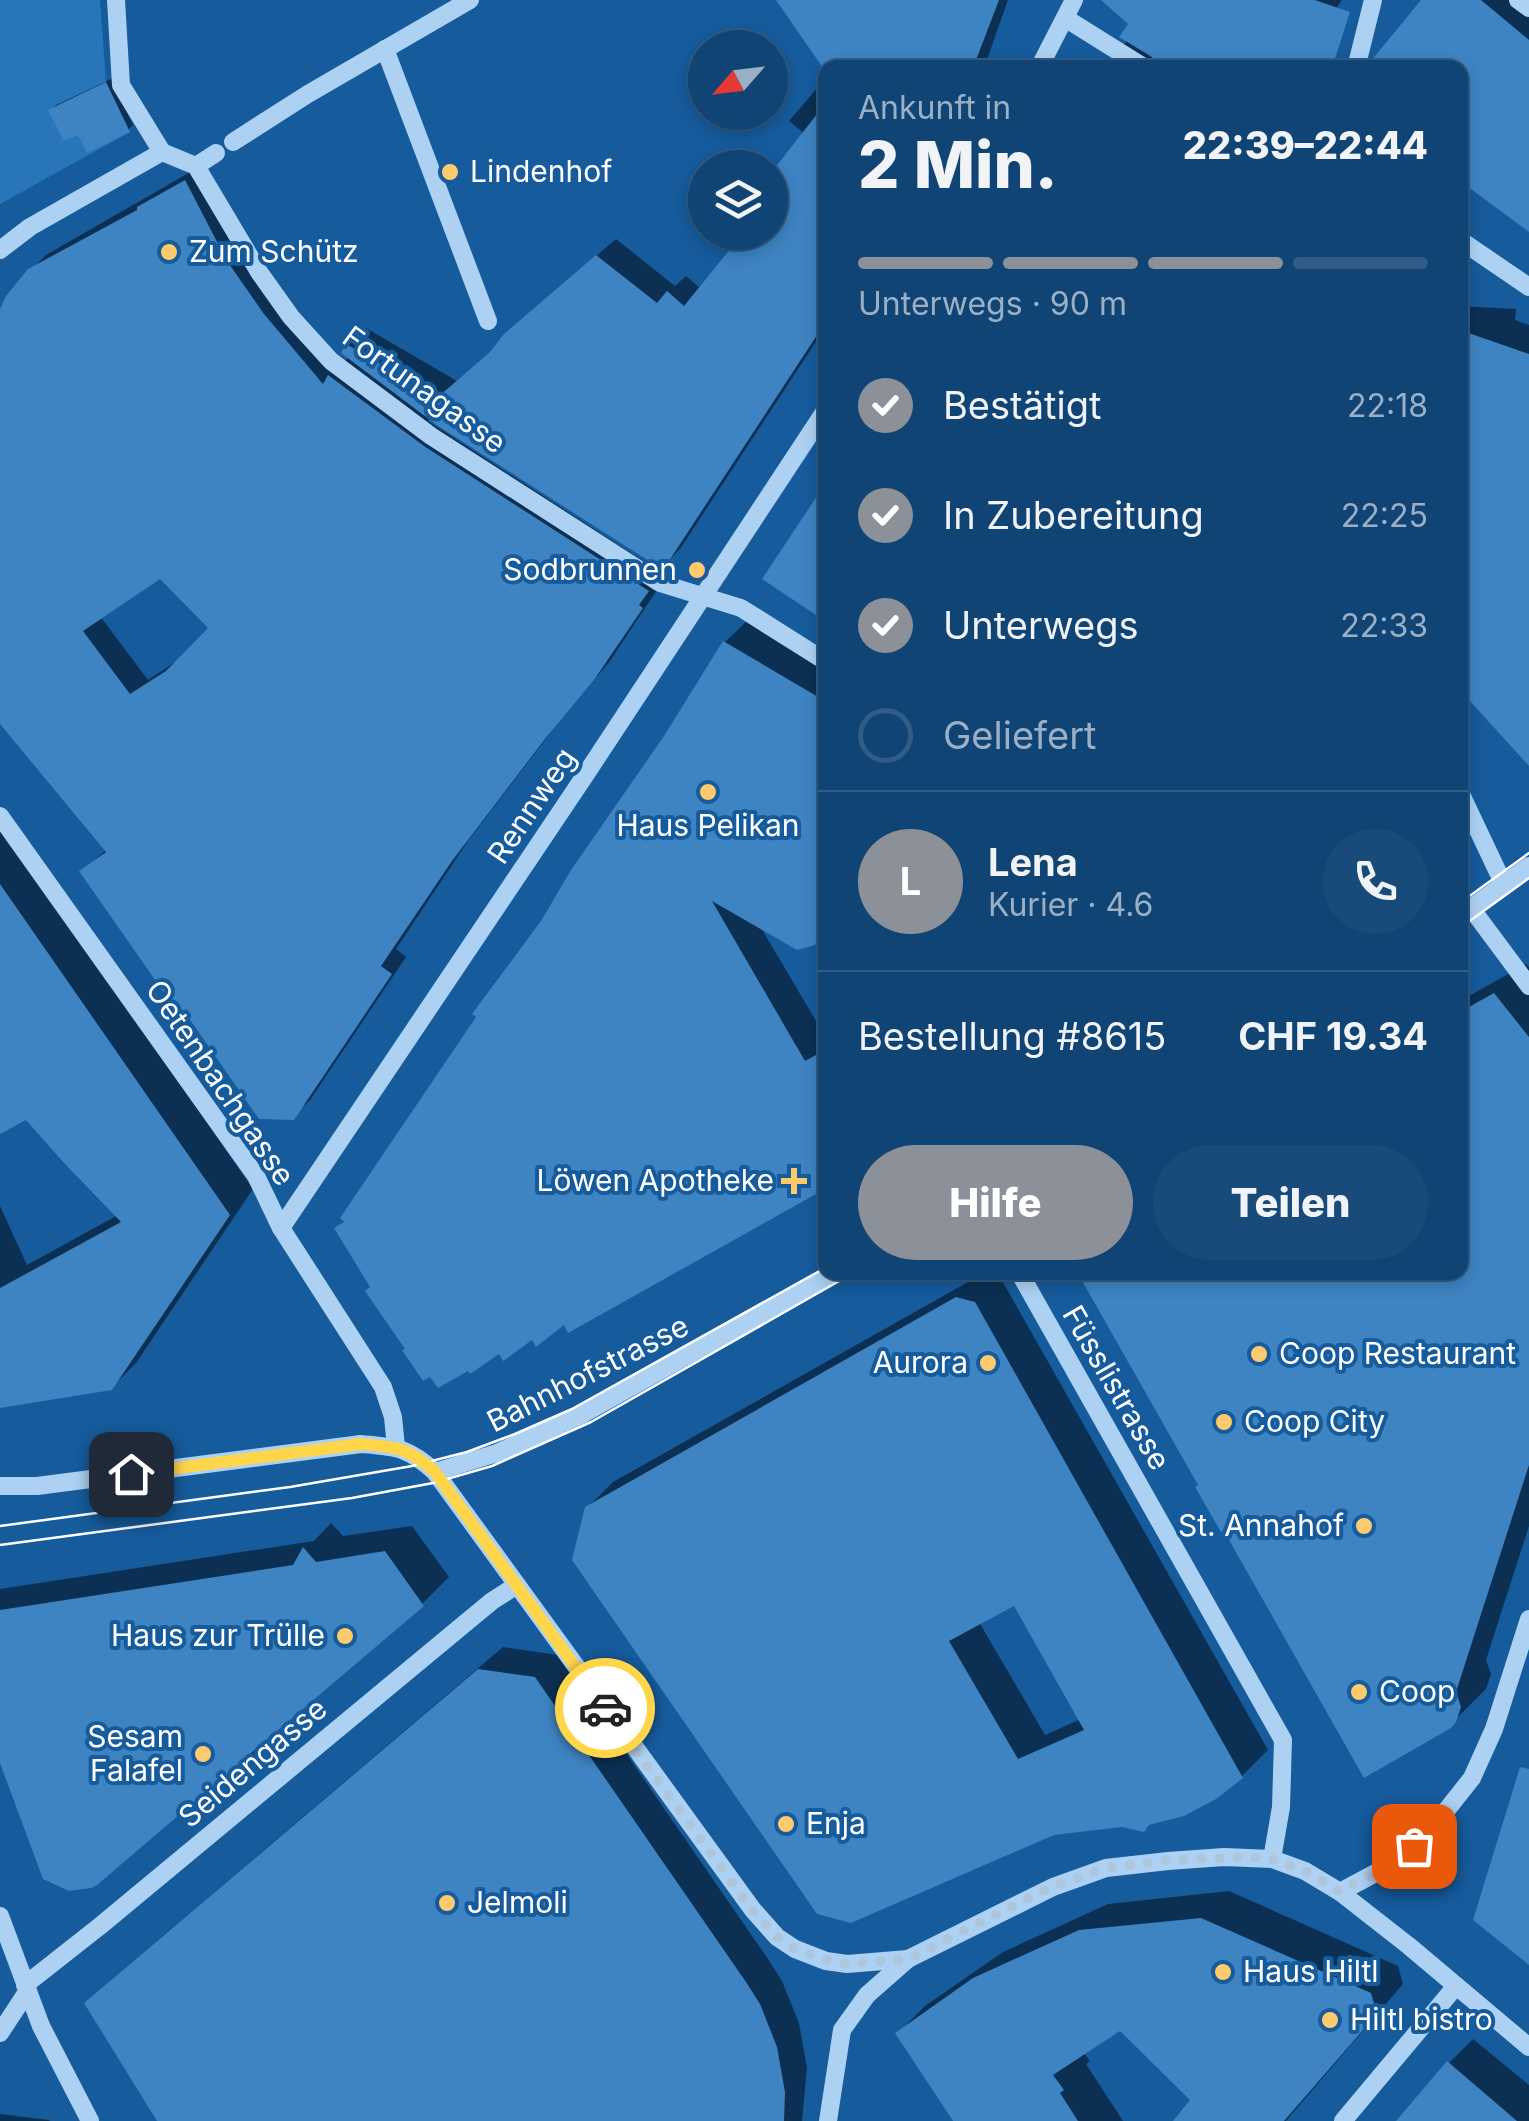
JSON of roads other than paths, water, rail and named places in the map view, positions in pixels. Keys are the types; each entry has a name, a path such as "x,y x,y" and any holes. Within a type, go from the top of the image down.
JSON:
{"street":[{"path":"116,0 121,85 162,152 196,166 216,153"},
{"path":"233,142 470,0"},
{"path":"1043,60 1074,0"},
{"path":"1358,60 1374,0"},
{"path":"1518,0 1529,8"},
{"path":"1065,18 1132,60"},
{"path":"385,49 488,321"},
{"path":"0,250 30,227 162,152"},
{"name":"Fortunagasse","path":"196,166 258,272 291,317 331,361 431,436 660,583 742,608 818,657"},
{"path":"1468,245 1529,287"},
{"name":"Rennweg","path":"281,1228 818,423"},
{"path":"1468,809 1504,885"},
{"name":"Oetenbachgasse","path":"0,816 256,1176 281,1228 383,1387 393,1417 396,1447"},
{"path":"1468,911 1529,866"},
{"path":"1468,914 1529,986"},
{"name":"Bahnhofstrasse","path":"435,1472 514,1446 584,1414 822,1280"},
{"name":"Füsslistrasse","path":"1024,1280 1283,1740 1282,1807 1272,1859"},
{"path":"0,1486 74,1482 361,1444 410,1452 435,1472 752,1910 777,1937 795,1949 847,1964 908,1959"},
{"name":"Seidengasse","path":"0,2033 26,1989 492,1601 517,1585"},
{"path":"1340,1892 1398,1860 1430,1831 1472,1778 1494,1729 1529,1619"},
{"path":"828,2121 842,2030 868,1995 908,1959 1053,1886 1106,1868 1168,1860 1272,1859 1305,1871 1340,1892 1529,2048"},
{"path":"2,1927 52,2052 90,2121"},
{"path":"1343,2121 1456,1986"}],"tram line":[{"path":"1468,897 1529,853"},
{"path":"1468,922 1529,878"},
{"path":"0,1526 290,1487 412,1466 467,1452 572,1409 818,1272"},
{"path":"0,1545 352,1498 433,1483 492,1466 591,1422 841,1280"}],"place":[{"name":"Lindenhof","path":"450,172"},
{"name":"Zum Schütz","path":"169,252"},
{"name":"Sodbrunnen","path":"697,570"},
{"name":"Haus Pelikan","path":"708,792"},
{"name":"Löwen Apotheke","path":"794,1181"},
{"name":"Coop Restaurant","path":"1259,1354"},
{"name":"Aurora","path":"988,1363"},
{"name":"Coop City","path":"1224,1422"},
{"name":"St. Annahof","path":"1364,1526"},
{"name":"Haus zur Trülle","path":"345,1636"},
{"name":"Coop","path":"1359,1692"},
{"name":"Sesam Falafel","path":"203,1754"},
{"name":"Enja","path":"786,1824"},
{"name":"Jelmoli","path":"447,1903"},
{"name":"Haus Hiltl","path":"1223,1972"},
{"name":"Hiltl bistro","path":"1330,2020"}]}
